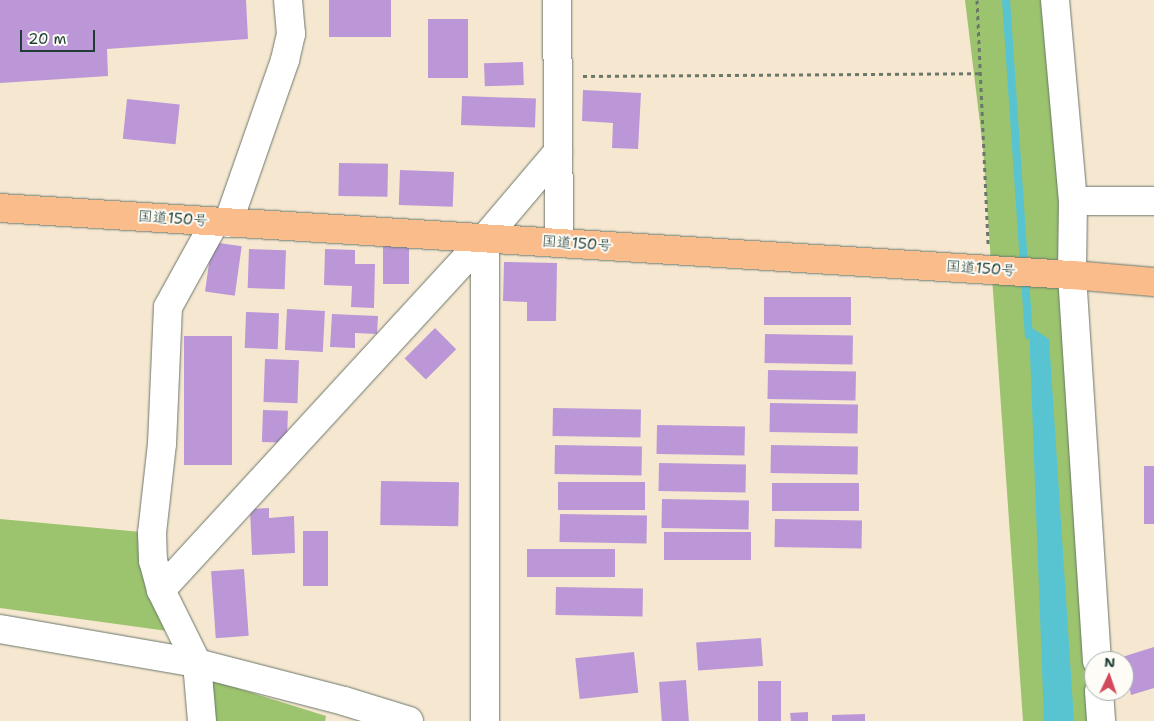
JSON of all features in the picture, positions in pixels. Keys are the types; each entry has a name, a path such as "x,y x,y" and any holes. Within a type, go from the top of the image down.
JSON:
{"highway":[{"name":"国道150号","path":"0,208 989,269 1154,282"}],"street":[{"path":"202,721 197,663 161,590 153,561 152,533 162,444 168,307 221,223 285,60 291,34 288,0"},
{"path":"557,0 560,243"},
{"path":"1056,0 1073,201 1072,275 1096,651"},
{"path":"161,590 485,238 558,152"},
{"path":"1073,201 1154,201"},
{"path":"485,238 485,721"},
{"path":"0,628 197,663 344,700 409,721"},
{"path":"1100,701 1101,721"}],"path":[{"path":"977,0 989,269"},
{"path":"558,76 979,73"}],"green space":[{"path":"965,0 1054,0 1092,651 1084,651 1084,701 1096,701 1101,721 1023,721 983,148"},
{"path":"0,519 152,533 182,633 0,608"},
{"path":"208,679 326,716 325,721 212,721"}],"water":[{"path":"1029,326 1049,339 1074,721 1044,721"}],"building":[{"path":"0,0 246,0 248,39 107,49 108,76 0,83"},
{"path":"329,0 391,0 391,37 329,37"},
{"path":"428,19 468,19 468,78 428,78"},
{"path":"523,62 524,85 485,86 484,63"},
{"path":"583,90 641,93 638,149 612,148 613,123 582,121"},
{"path":"462,96 536,99 535,128 461,125"},
{"path":"127,99 180,105 176,144 123,139"},
{"path":"339,163 388,164 387,197 338,196"},
{"path":"400,170 454,172 453,207 399,205"},
{"path":"212,242 242,246 235,296 205,292"},
{"path":"383,246 409,246 409,284 383,284"},
{"path":"249,249 286,250 285,289 248,288"},
{"path":"325,249 355,250 355,264 375,264 374,308 351,307 352,286 324,285"},
{"path":"504,262 557,263 556,321 527,321 527,302 503,301"},
{"path":"764,297 851,297 851,325 764,325"},
{"path":"287,309 325,311 323,352 285,350"},
{"path":"246,312 279,313 278,349 245,348"},
{"path":"332,314 378,316 377,334 355,333 355,348 330,347"},
{"path":"435,328 456,349 426,380 405,358"},
{"path":"765,334 853,336 852,365 764,363"},
{"path":"184,336 232,336 232,465 184,465"},
{"path":"265,359 299,360 297,403 263,402"},
{"path":"768,370 856,372 855,401 767,399"},
{"path":"770,403 858,405 857,434 769,432"},
{"path":"553,408 641,410 640,438 553,436"},
{"path":"263,410 288,411 287,443 262,442"},
{"path":"657,425 745,427 744,456 656,454"},
{"path":"555,445 642,447 641,476 554,474"},
{"path":"771,445 858,447 857,475 771,473"},
{"path":"659,463 746,465 745,493 659,491"},
{"path":"1144,466 1154,466 1154,524 1144,524"},
{"path":"381,481 459,482 458,526 380,525"},
{"path":"558,482 645,482 645,510 558,510"},
{"path":"772,483 859,483 859,511 772,511"},
{"path":"662,499 749,501 748,530 661,528"},
{"path":"269,508 269,518 294,516 295,553 252,555 250,509"},
{"path":"560,514 647,516 646,544 560,542"},
{"path":"775,519 862,521 861,549 775,547"},
{"path":"303,531 328,531 328,586 303,586"},
{"path":"664,532 751,532 751,560 664,560"},
{"path":"527,549 615,549 615,577 527,577"},
{"path":"244,569 249,636 216,638 211,571"},
{"path":"556,587 643,589 642,617 556,615"},
{"path":"761,638 763,666 698,670 696,643"},
{"path":"1154,647 1154,688 1134,694 1134,653"},
{"path":"634,652 638,693 580,699 575,658"},
{"path":"686,680 689,721 662,721 659,682"},
{"path":"758,681 781,681 781,721 758,721"},
{"path":"808,712 808,721 791,721 790,713"},
{"path":"865,714 865,721 832,721 832,715"}],"waterway":[{"path":"1006,0 1029,335"}]}
